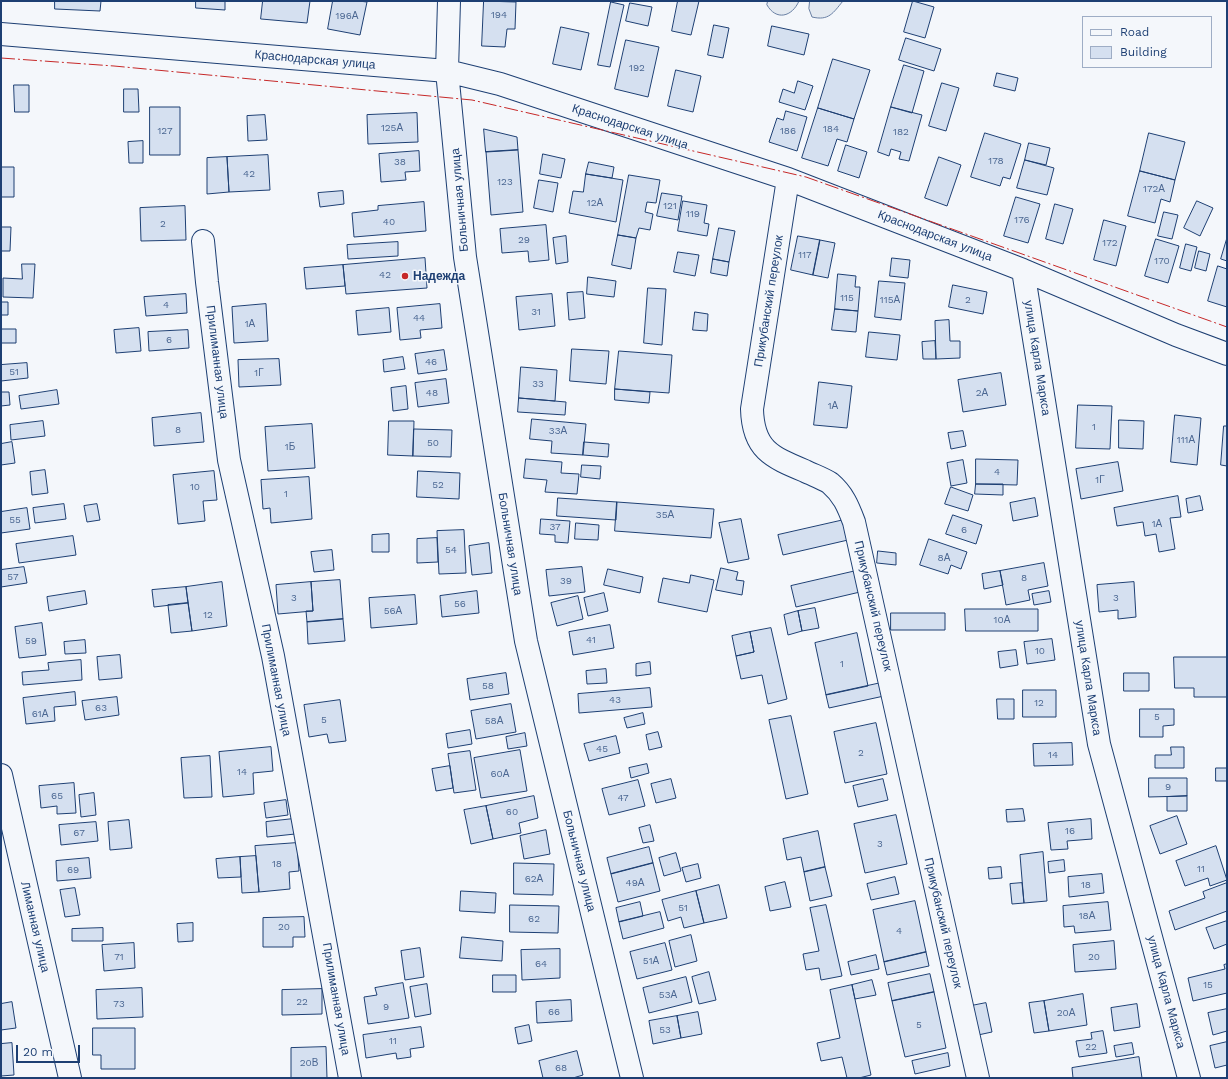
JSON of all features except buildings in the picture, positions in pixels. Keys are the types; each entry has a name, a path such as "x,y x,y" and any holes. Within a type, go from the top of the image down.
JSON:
{"street":[{"name":"Больничная улица","path":"449,1 447,71 465,257 526,641 632,1078"},
{"name":"Краснодарская улица","path":"1,34 447,71 500,84 788,179 1023,270 1176,335 1227,354"},
{"name":"Прикубанский переулок","path":"788,179 752,409 752,419 760,443 768,452 778,460 820,477 829,483 840,493 846,502 854,522 978,1078"},
{"name":"Прилиманная улица","path":"203,241 229,460 272,656 350,1078"},
{"name":"улица Карла Маркса","path":"1023,270 1099,744 1189,1078"},
{"name":"Лиманная улица","path":"1,775 70,1078"}],"shaded area":[{"path":"768,1 799,1 788,14 779,15 771,10 767,5"},
{"path":"810,1 843,1 830,15 823,18 818,18 812,17 809,9"}],"power":[{"path":"1,58 114,66 472,100 806,177 1227,327"}],"place":[{"name":"Надежда","path":"405,276"}]}
